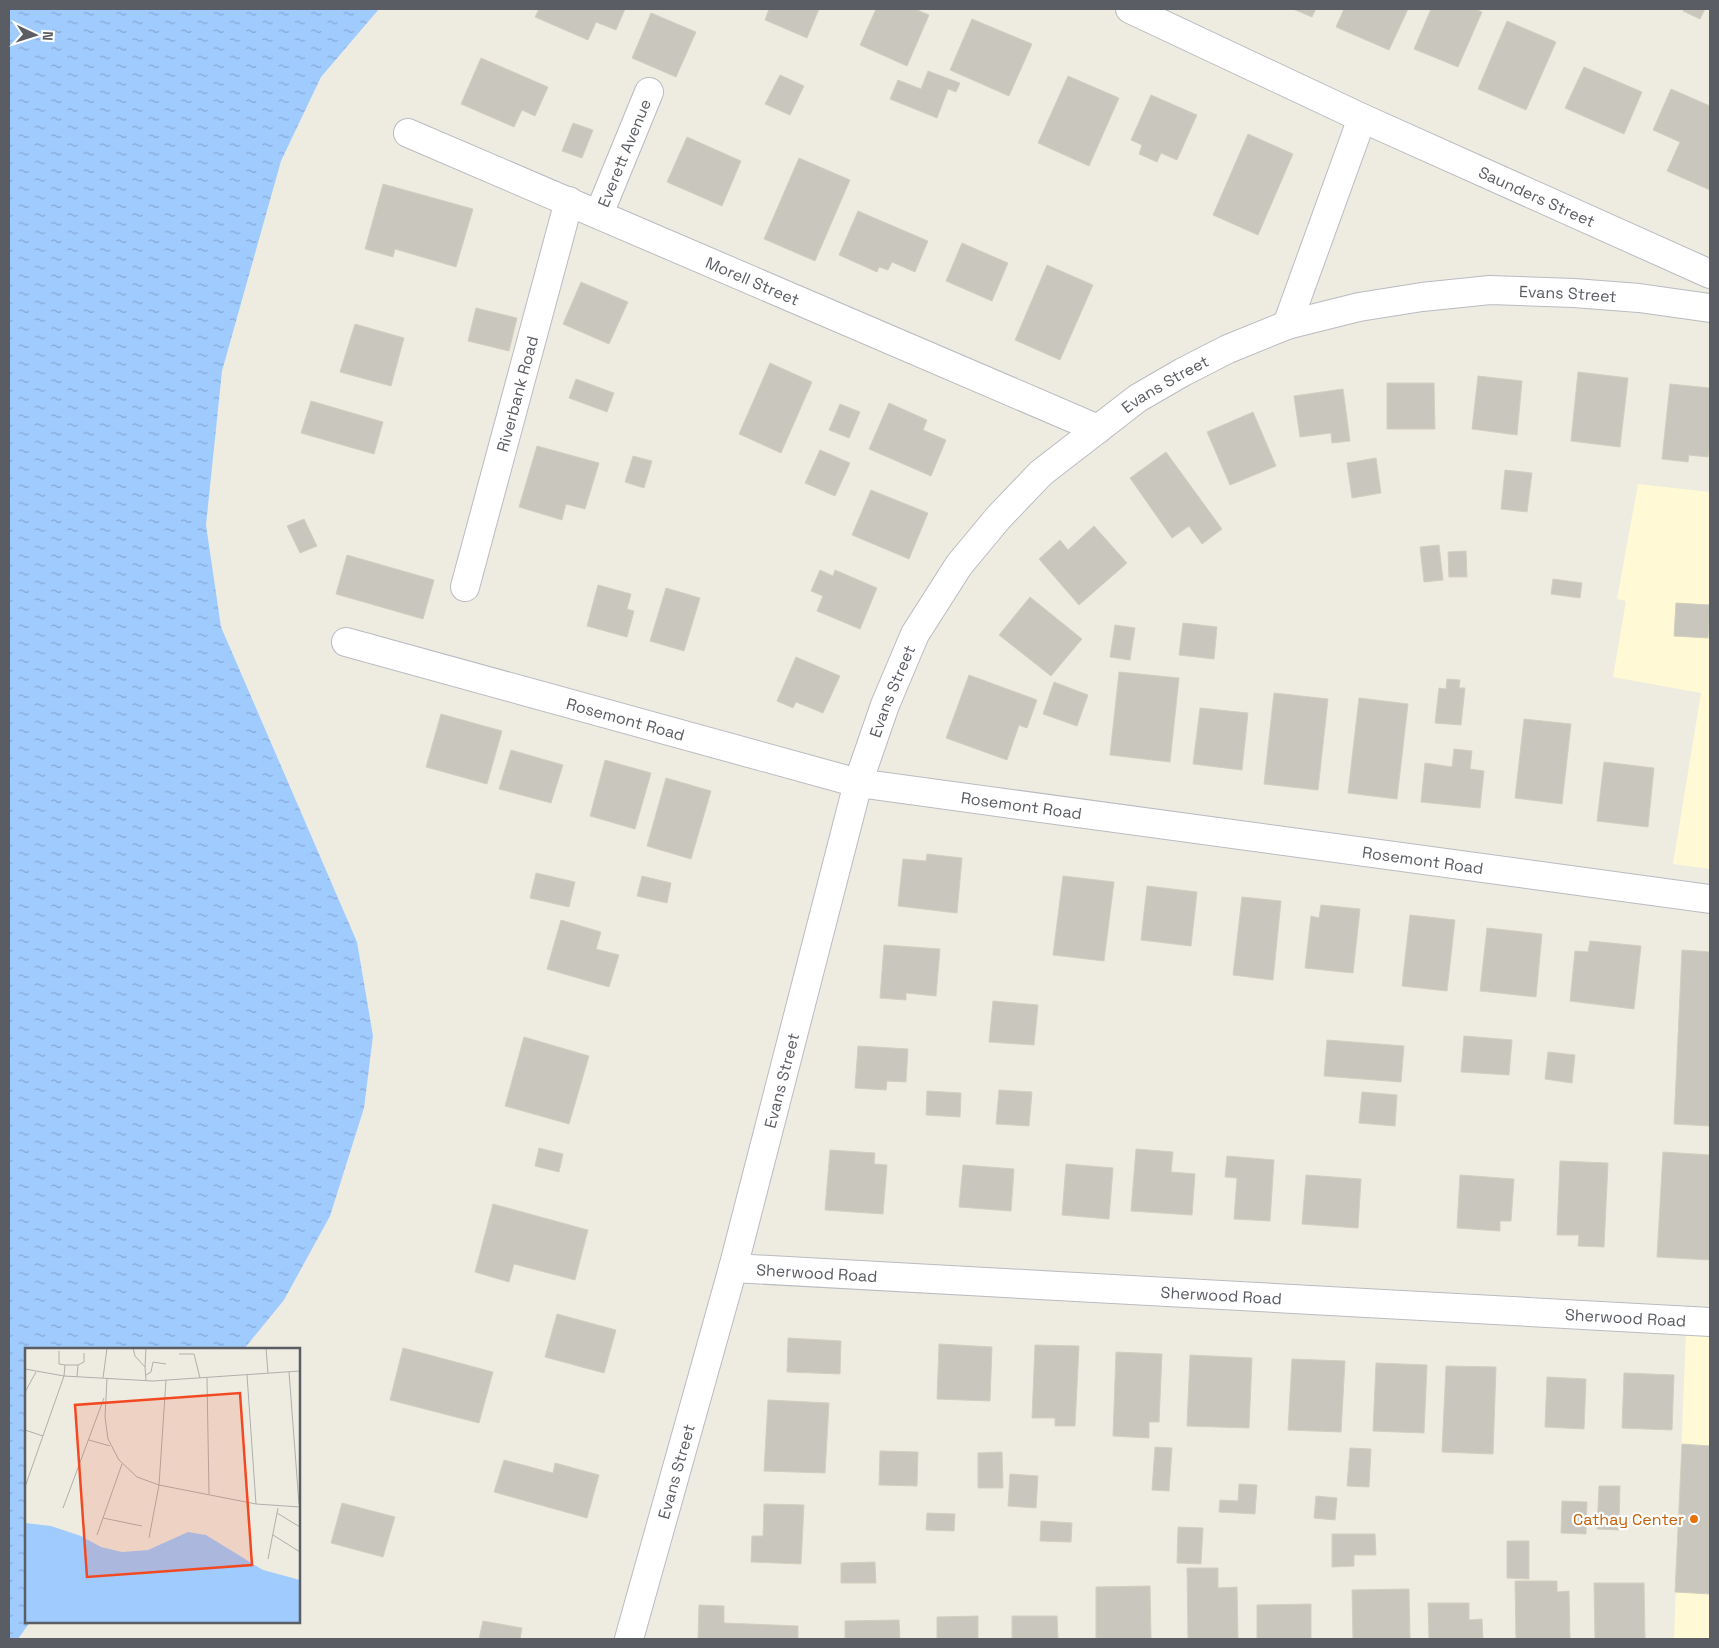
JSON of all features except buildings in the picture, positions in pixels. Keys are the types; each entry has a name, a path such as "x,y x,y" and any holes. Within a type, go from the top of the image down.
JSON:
{"street":[{"name":"Saunders Street","path":"1130,9 1362,118 1710,274"},
{"name":"Everett Avenue","path":"599,214 649,92"},
{"path":"1288,325 1362,118"},
{"name":"Morell Street","path":"408,133 1098,429"},
{"name":"Riverbank Road","path":"465,587 568,201"},
{"name":"Evans Street","path":"629,1639 733,1268 858,783 885,705 915,634 959,565 998,518 1041,473 1138,398 1228,349 1288,325 1359,307 1422,297 1490,290 1574,292 1639,298 1710,308"},
{"name":"Rosemont Road","path":"346,642 858,783 1710,900"},
{"name":"Sherwood Road","path":"733,1268 1710,1322"}],"shaded area":[{"path":"1638,484 1710,492 1710,869 1673,864 1701,693 1613,677 1626,601 1617,599"},
{"path":"1686,1331 1710,1333 1710,1639 1674,1639"}],"water":[{"path":"9,9 379,9 321,77 281,161 222,371 206,525 221,627 357,942 373,1036 364,1108 330,1216 284,1300 245,1348 25,1348 25,1623 29,1623 18,1639 9,1639"}],"place":[{"name":"Cathay Center","path":"1694,1519"}]}
